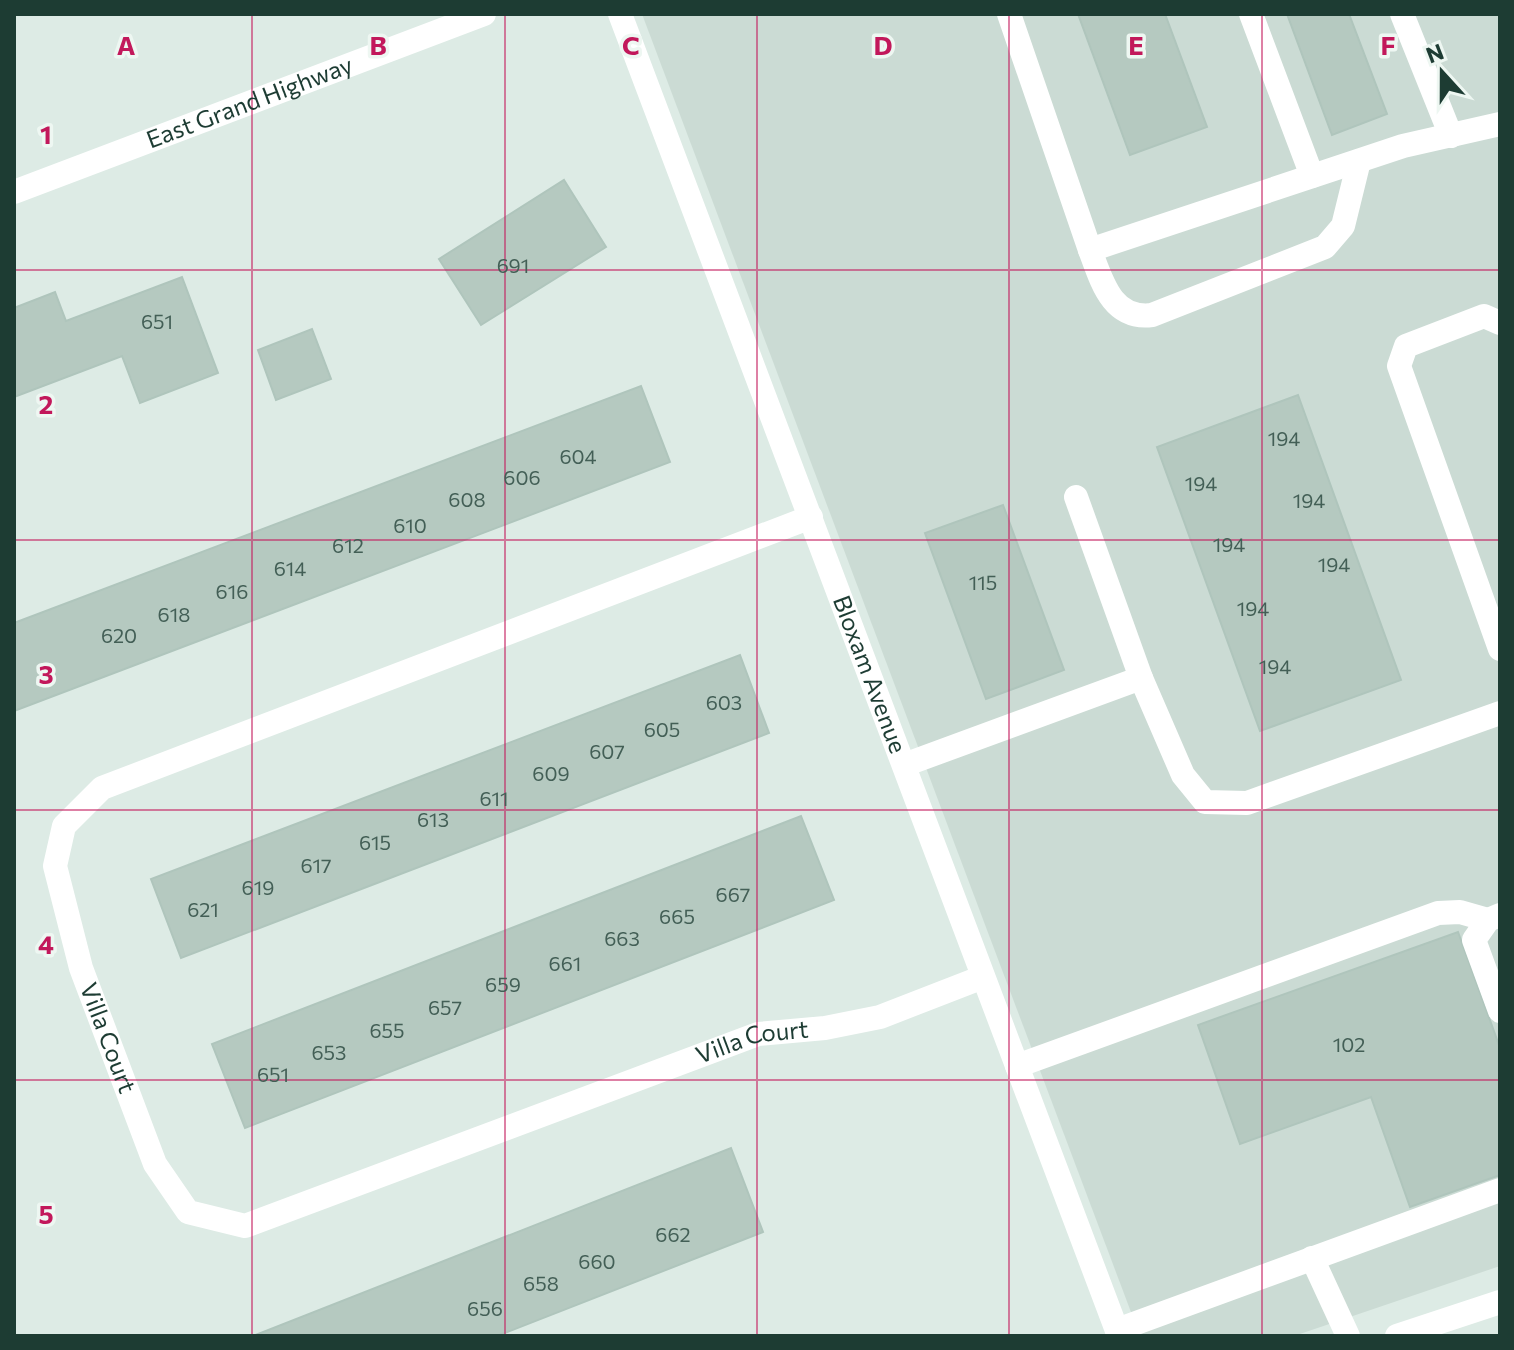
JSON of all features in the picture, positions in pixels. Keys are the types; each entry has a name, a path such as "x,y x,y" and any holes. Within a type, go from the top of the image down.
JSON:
{"street":[{"name":"East Grand Highway","path":"14,192 484,14"},
{"name":"Bloxam Avenue","path":"620,14 1118,1333"},
{"path":"1009,14 1090,250 1105,288 1122,311 1137,317 1152,315 1325,247 1343,226 1359,161"},
{"path":"1251,14 1312,176"},
{"path":"1402,14 1451,136"},
{"path":"1090,250 1359,161 1500,124"},
{"path":"1500,323 1484,316 1406,346 1399,366 1500,649"},
{"path":"1076,497 1141,678 1183,775 1205,802 1247,803 1500,713"},
{"name":"Villa Court","path":"811,517 102,788 64,826 55,866 86,982 155,1164 188,1212 245,1226 758,1034 825,1028 880,1017 983,977"},
{"path":"904,765 1141,678"},
{"path":"1017,1066 1438,913 1460,912 1494,917"},
{"path":"1494,917 1474,940 1500,1011"},
{"path":"1118,1333 1500,1190"},
{"path":"1312,1258 1348,1336"},
{"path":"1397,1336 1500,1302"}],"shaded area":[{"path":"642,14 1500,14 1500,1266 1294,1336 1140,1336"}],"building":[{"path":"1078,14 1165,14 1207,127 1130,155"},
{"path":"1287,14 1349,14 1387,114 1332,135"},
{"path":"564,180 606,247 481,325 439,259"},
{"path":"182,277 218,373 140,403 122,356 14,397 14,308 55,292 66,321"},
{"path":"312,329 331,379 276,400 258,350"},
{"path":"641,386 670,462 14,711 14,623"},
{"path":"1298,395 1401,680 1260,731 1157,447"},
{"path":"1003,505 1064,670 986,699 925,533"},
{"path":"740,655 769,733 181,958 151,879"},
{"path":"801,816 834,900 245,1128 212,1044"},
{"path":"1458,932 1500,1048 1500,1175 1410,1207 1371,1097 1240,1144 1198,1025"},
{"path":"731,1148 763,1232 497,1336 253,1336"}]}
